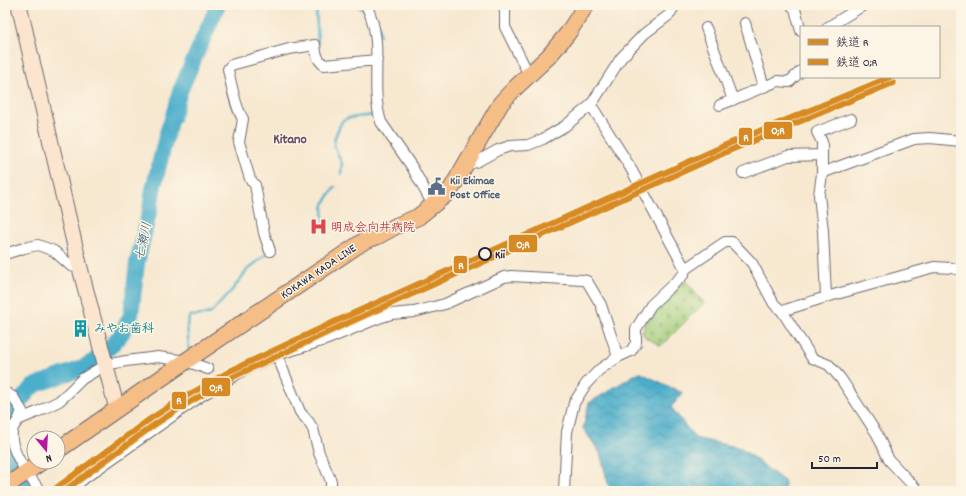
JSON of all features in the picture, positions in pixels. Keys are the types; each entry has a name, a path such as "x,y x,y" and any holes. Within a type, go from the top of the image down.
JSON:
{"main road":[{"name":"KOKAWA KADA LINE","path":"66,444 364,240 378,236 396,226 418,217 450,191 501,103 549,56 568,33 586,5"},
{"path":"17,479 30,470"}],"street":[{"path":"19,5 80,268 117,409"},
{"path":"366,5 371,14 374,25 377,47 376,81 381,122 412,167 433,205"},
{"path":"503,5 505,10 505,26 529,75"},
{"path":"465,166 498,150 510,146 528,145 543,139 565,126 591,105 621,58 644,34 669,15 675,5"},
{"path":"791,5 795,9 800,27"},
{"path":"830,26 864,5"},
{"path":"745,23 764,87"},
{"path":"706,28 733,100"},
{"path":"270,251 264,233 255,185 250,179 239,142 243,119 240,115 233,92 228,69 231,65 289,48 315,45 318,59 324,65 377,60"},
{"path":"720,105 778,81 789,82 800,71"},
{"path":"591,105 630,167 685,269"},
{"path":"826,297 824,231 819,196 822,174 822,142 817,132 851,119"},
{"path":"822,174 914,139 930,138 961,141"},
{"path":"743,173 788,156 822,155"},
{"path":"564,491 567,432 574,402 586,384 599,370 618,357 631,351 636,343 636,329 651,305 684,274 685,269 726,242 732,242 752,263 774,304 782,311 812,358 829,365 877,434 889,460 918,491"},
{"path":"5,254 38,245 54,251 71,266 80,268"},
{"path":"782,311 826,297 934,267 961,270"},
{"path":"68,491 201,396 244,370 276,355 328,339 390,314 414,312 445,304 504,277 511,276 587,281 601,305 618,357"},
{"path":"276,355 300,412 313,429 319,453 331,481 331,489 327,491"},
{"path":"14,421 37,412 60,400 82,379 105,363 158,357 186,361 208,369"},
{"path":"5,392 13,398 14,421 12,437 13,446 19,459 17,479 40,491"}],"green space":[{"path":"685,280 704,303 661,346 645,337 642,331 653,309"}],"water":[{"path":"639,372 683,393 671,407 695,438 741,448 785,482 784,491 610,491 600,453 583,428 589,403"}],"waterway":[{"name":"七瀬川","path":"5,426 14,409 31,388 77,370 94,361 111,346 122,333 131,315 137,263 167,133 180,91 218,5"},
{"path":"318,44 316,8 345,5"},
{"path":"356,5 364,10"},
{"path":"379,25 380,35"},
{"path":"341,174 342,164 334,145 335,137 342,121 348,118 374,115"},
{"path":"326,230 323,207 327,198 335,187"},
{"path":"189,351 187,324 190,316 211,313 233,289 248,269 268,253"},
{"name":"七瀬川","path":"5,447 19,478 31,491"}],"rail line":[{"name":"R","path":"52,491 150,419 176,402 230,371 334,322 728,144 888,78"},
{"name":"O;R","path":"64,491 154,425 233,377 337,328 731,150 893,83"}],"place":[{"name":"Kii Ekimae Post Office","path":"437,187"},
{"name":"明成会向井病院","path":"318,227"},
{"name":"Kii","path":"485,254"},
{"name":"みやお歯科","path":"81,328"}],"district":[{"name":"Kitano","path":"290,138"}]}
